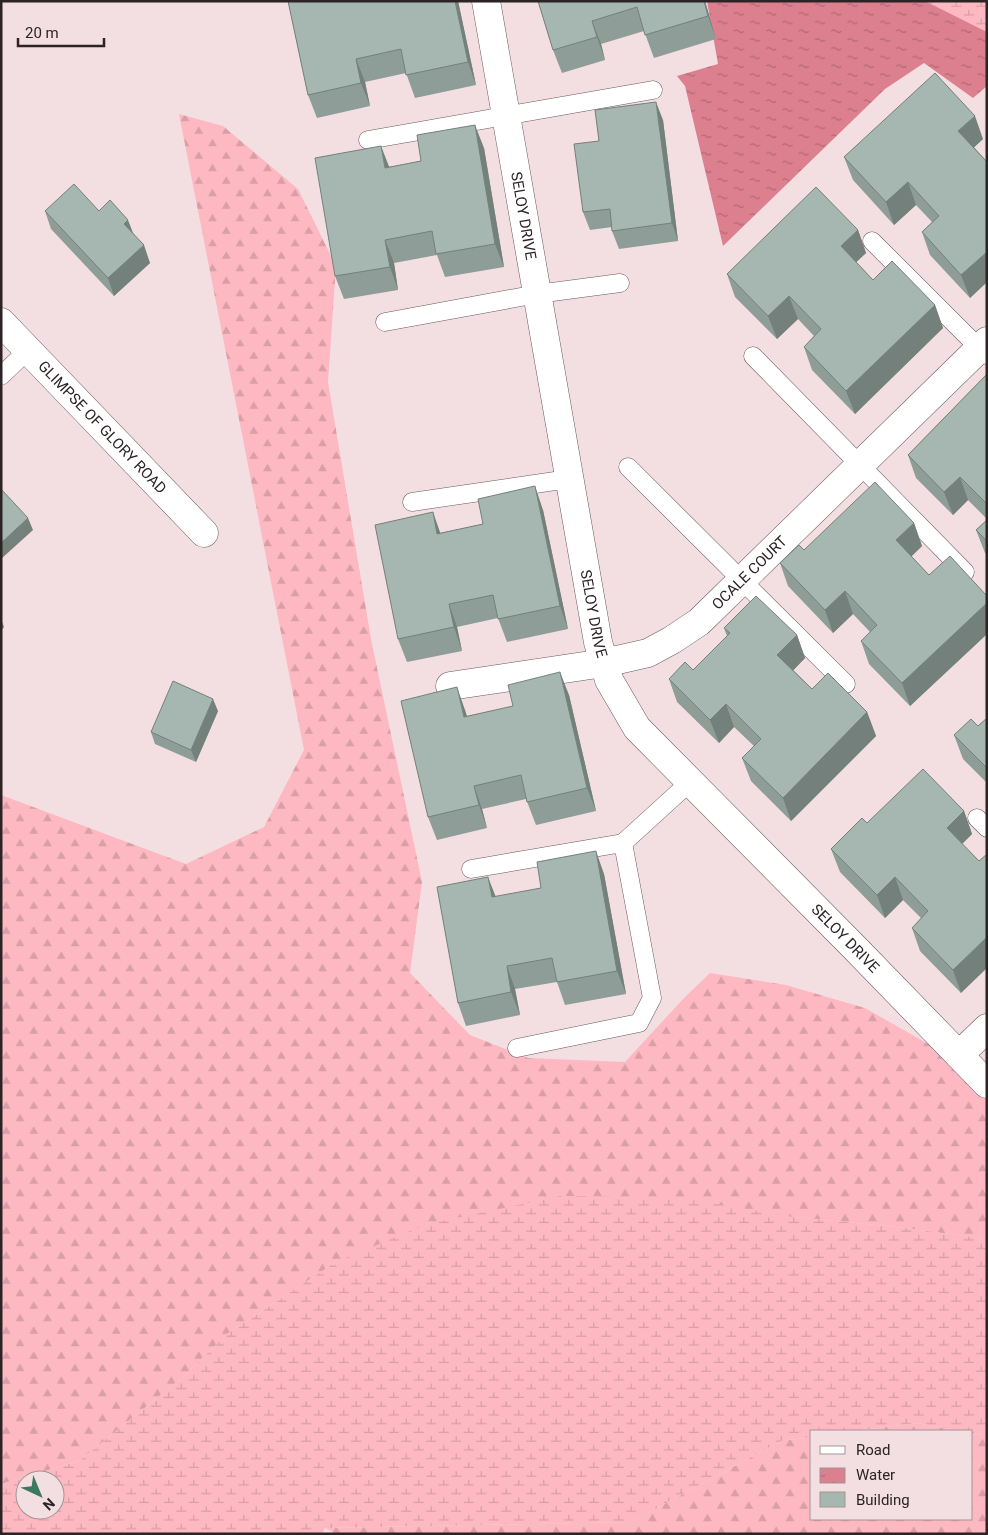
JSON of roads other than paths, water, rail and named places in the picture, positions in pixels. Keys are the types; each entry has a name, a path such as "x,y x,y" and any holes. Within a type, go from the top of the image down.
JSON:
{"street":[{"name":"SELOY DRIVE","path":"486,1 598,642 609,680 637,728 848,940 987,1084"},
{"name":"GLIMPSE OF GLORY ROAD","path":"1,322 204,533"},
{"name":"OCALE COURT","path":"450,686 604,664 648,653 672,640 698,622 984,348"},
{"path":"959,1055 987,1028"}],"lane":[{"path":"368,140 653,90"},
{"path":"872,241 984,348"},
{"path":"385,322 537,294 620,283"},
{"path":"1,376 28,350"},
{"path":"753,356 965,572"},
{"path":"628,467 846,684"},
{"path":"412,502 569,479"},
{"path":"471,869 623,843 690,782"},
{"path":"517,1048 638,1023 652,998 623,843"}],"water":[{"path":"707,1 925,1 987,32 987,86 973,98 924,63 885,89 723,246 685,86 677,76 718,64"}]}
